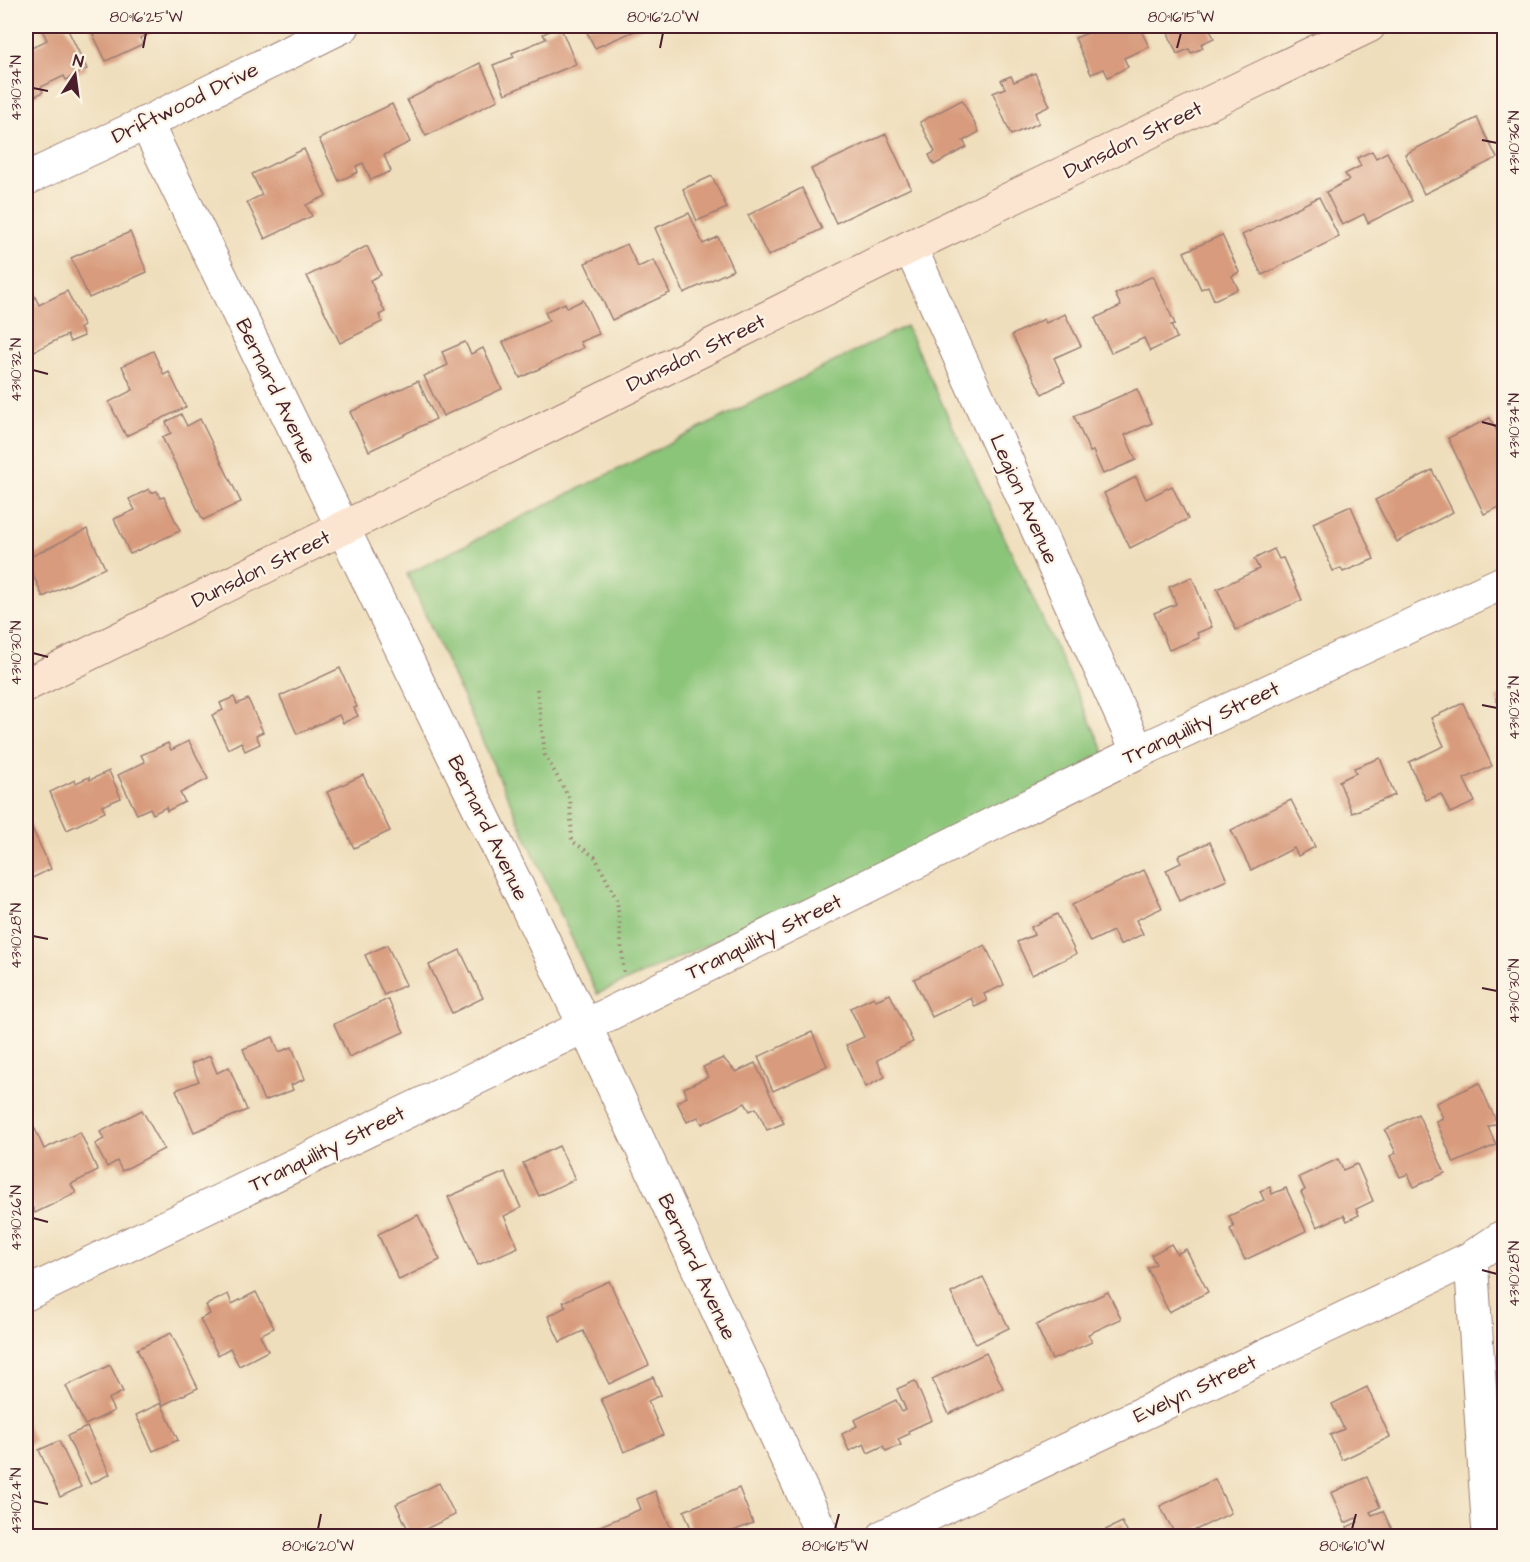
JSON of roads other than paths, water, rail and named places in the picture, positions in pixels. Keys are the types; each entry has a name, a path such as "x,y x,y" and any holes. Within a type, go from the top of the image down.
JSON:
{"main road":[{"name":"Dunsdon Street","path":"26,685 910,247 1370,26"}],"street":[{"name":"Driftwood Drive","path":"26,179 343,26"},
{"name":"Bernard Avenue","path":"146,123 585,1026 823,1536"},
{"name":"Legion Avenue","path":"910,247 1138,752"},
{"name":"Tranquility Street","path":"26,1294 585,1026 1138,752 1504,582"},
{"name":"Evelyn Street","path":"884,1536 1471,1258 1504,1236"},
{"path":"1471,1258 1489,1536"}]}
